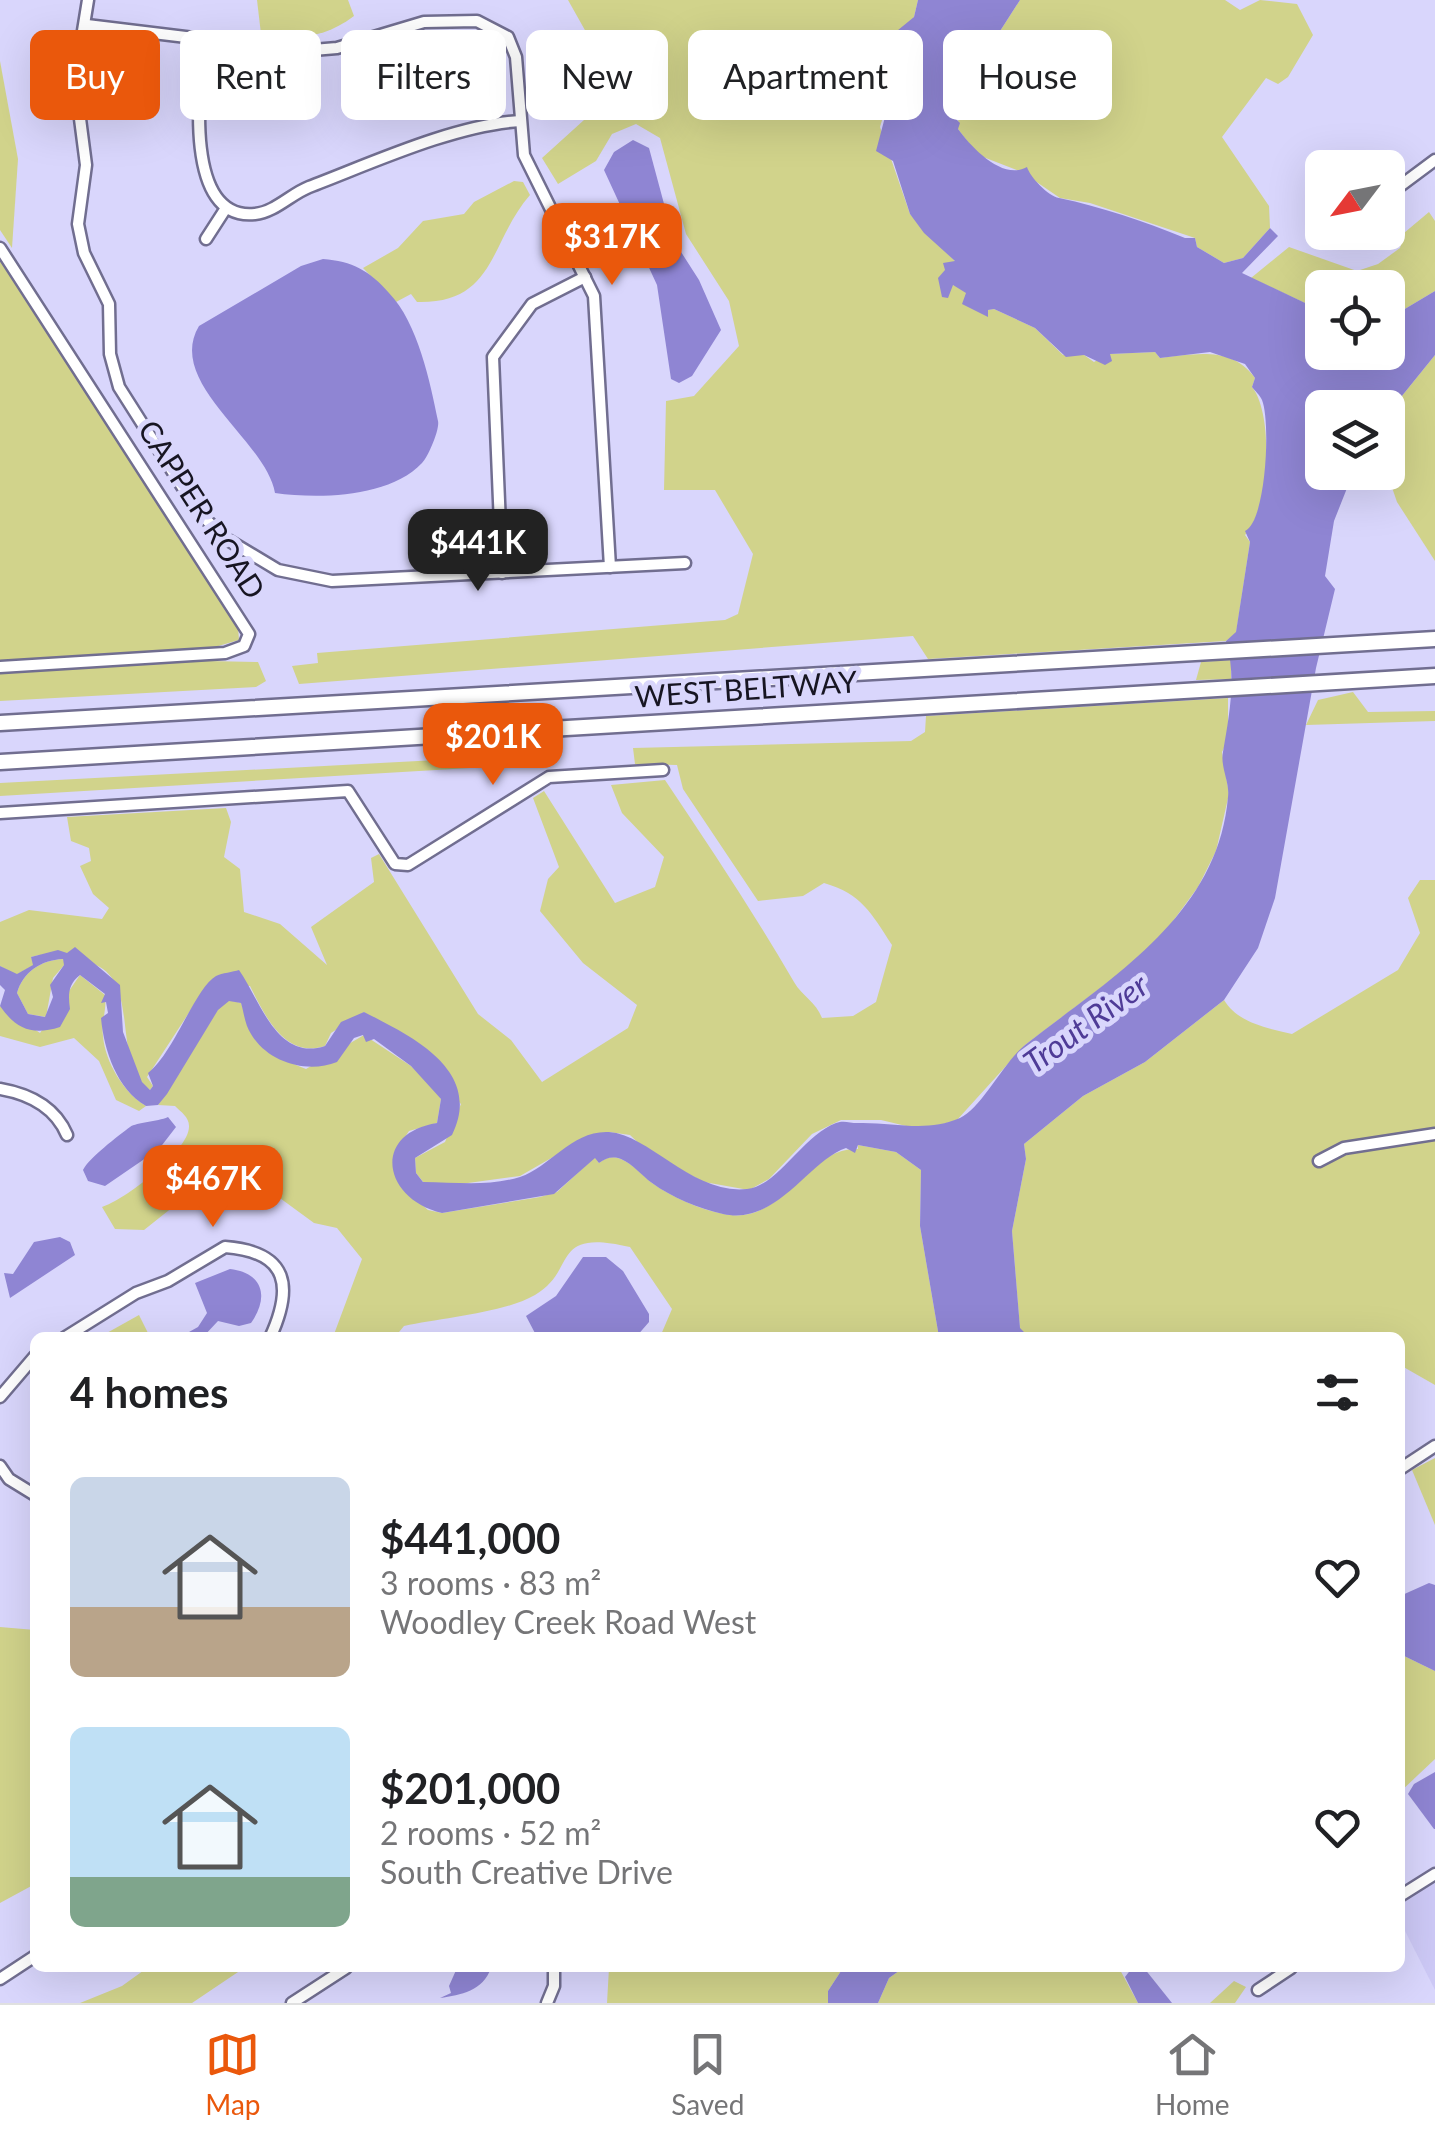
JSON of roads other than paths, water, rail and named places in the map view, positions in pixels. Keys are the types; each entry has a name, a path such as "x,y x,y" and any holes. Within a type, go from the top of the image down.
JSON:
{"highway":[{"name":"WEST BELTWAY","path":"0,723 1435,640"},
{"name":"WEST BELTWAY","path":"0,762 1435,676"}],"street":[{"path":"88,0 75,80 86,164 78,224 84,253 110,304 110,354 119,387 210,525 240,550 278,570 332,581 685,563"},
{"path":"321,50 410,24 477,20 508,37 516,56 524,155 585,277 596,312 610,567"},
{"path":"87,24 180,37"},
{"path":"202,120 204,175 211,193 226,208 260,213 322,182 484,126 520,121"},
{"path":"1405,183 1435,160"},
{"path":"206,239 226,208"},
{"name":"CAPPER ROAD","path":"0,248 249,634 244,646 225,653 0,667"},
{"path":"502,573 493,357 523,312 585,277"},
{"path":"0,813 348,791 395,864 408,865 549,778 663,770"},
{"path":"0,1089 42,1104 61,1122 67,1135"},
{"path":"1320,1161 1344,1148 1435,1134"},
{"path":"74,1332 136,1293 168,1281 225,1247 258,1256 281,1276 284,1308 273,1332"},
{"path":"0,1397 30,1362"},
{"path":"1405,1466 1435,1446"},
{"path":"0,1466 9,1479 30,1492"},
{"path":"1405,1891 1435,1874"},
{"path":"0,1979 30,1959"},
{"path":"292,2003 340,1972"},
{"path":"548,2003 554,1972"},
{"path":"1258,1990 1285,1972"}],"water":[{"name":"Trout River","path":"918,0 1020,0 1001,30 943,30 943,120 957,120 964,137 989,160 1008,170 1027,167 1040,186 1055,197 1195,238 1197,247 1224,263 1243,258 1270,228 1278,236 1242,273 1305,303 1305,370 1405,370 1405,309 1435,291 1435,355 1405,392 1305,390 1305,490 1346,490 1334,521 1325,576 1335,589 1316,668 1275,898 1258,948 1224,1000 1145,1062 1083,1096 1024,1144 1026,1159 1012,1231 1020,1328 1024,1332 938,1332 920,1226 921,1170 896,1152 858,1145 855,1153 846,1148 818,1165 776,1202 742,1215 723,1214 686,1202 618,1158 599,1163 595,1158 554,1194 442,1213 407,1195 397,1182 393,1167 394,1153 401,1140 416,1129 437,1123 441,1099 411,1066 374,1039 366,1042 363,1035 354,1038 337,1062 314,1067 290,1063 258,1044 247,1027 241,1003 229,1001 218,1010 167,1094 158,1105 146,1106 127,1090 109,1056 101,1018 108,1013 106,1002 101,1003 105,994 80,975 71,986 70,1009 60,1027 33,1030 12,1020 0,1006 5,990 0,985 0,966 17,974 33,965 31,957 58,950 67,953 75,947 120,985 123,1032 142,1082 150,1090 153,1086 148,1073 167,1051 200,993 216,976 239,970 272,1025 294,1045 308,1049 325,1046 341,1022 364,1012 402,1032 438,1058 451,1074 458,1092 459,1112 452,1135 415,1158 416,1173 423,1182 483,1183 520,1177 572,1143 609,1132 640,1143 708,1183 747,1189 769,1179 812,1138 836,1123 922,1126 960,1118 976,1105 1025,1045 1154,941 1204,877 1220,839 1228,791 1222,758 1231,683 1226,641 1236,632 1250,542 1245,531 1258,510 1266,449 1265,412 1252,387 1255,378 1245,364 1210,352 1160,358 1155,352 1110,354 1112,361 1105,365 1084,355 1066,357 1035,328 994,309 988,310 988,317 962,304 966,293 953,285 948,298 942,297 938,278 945,270 943,263 955,261 924,233 910,214 893,161 876,151 884,120 923,120 923,30 898,30 914,17","holes":["63,959 64,965 50,985 53,997 45,1017 28,1014 17,993 34,969"]},
{"path":"633,140 649,148 674,241 699,280 721,330 692,376 679,383 671,379 657,285 604,170 614,152"},
{"path":"323,259 343,262 367,273 399,306 421,354 437,430 422,463 391,483 332,495 275,493 255,453 206,390 195,369 192,347 199,326 301,266"},
{"path":"168,1117 176,1127 159,1149 105,1186 88,1181 83,1170 111,1141 133,1125"},
{"path":"60,1237 70,1242 75,1255 10,1298 4,1273 13,1274 34,1242"},
{"path":"583,1257 606,1257 623,1271 649,1314 649,1322 640,1332 534,1332 526,1316 556,1296"},
{"path":"230,1269 241,1271 260,1288 257,1314 251,1323 239,1326 218,1321 208,1332 189,1332 198,1327 207,1313 195,1283"},
{"path":"1429,1583 1435,1585 1435,1671 1405,1656 1405,1594"},
{"path":"1435,1772 1434,1829 1408,1794 1414,1784"},
{"path":"455,1972 489,1972 477,1987 440,1998 451,1993 449,1986"},
{"path":"840,1972 897,1972 889,1978 878,2003 828,2003 828,1991"},
{"path":"1129,1972 1147,1972 1172,2003 1138,2003 1125,1977"}]}
